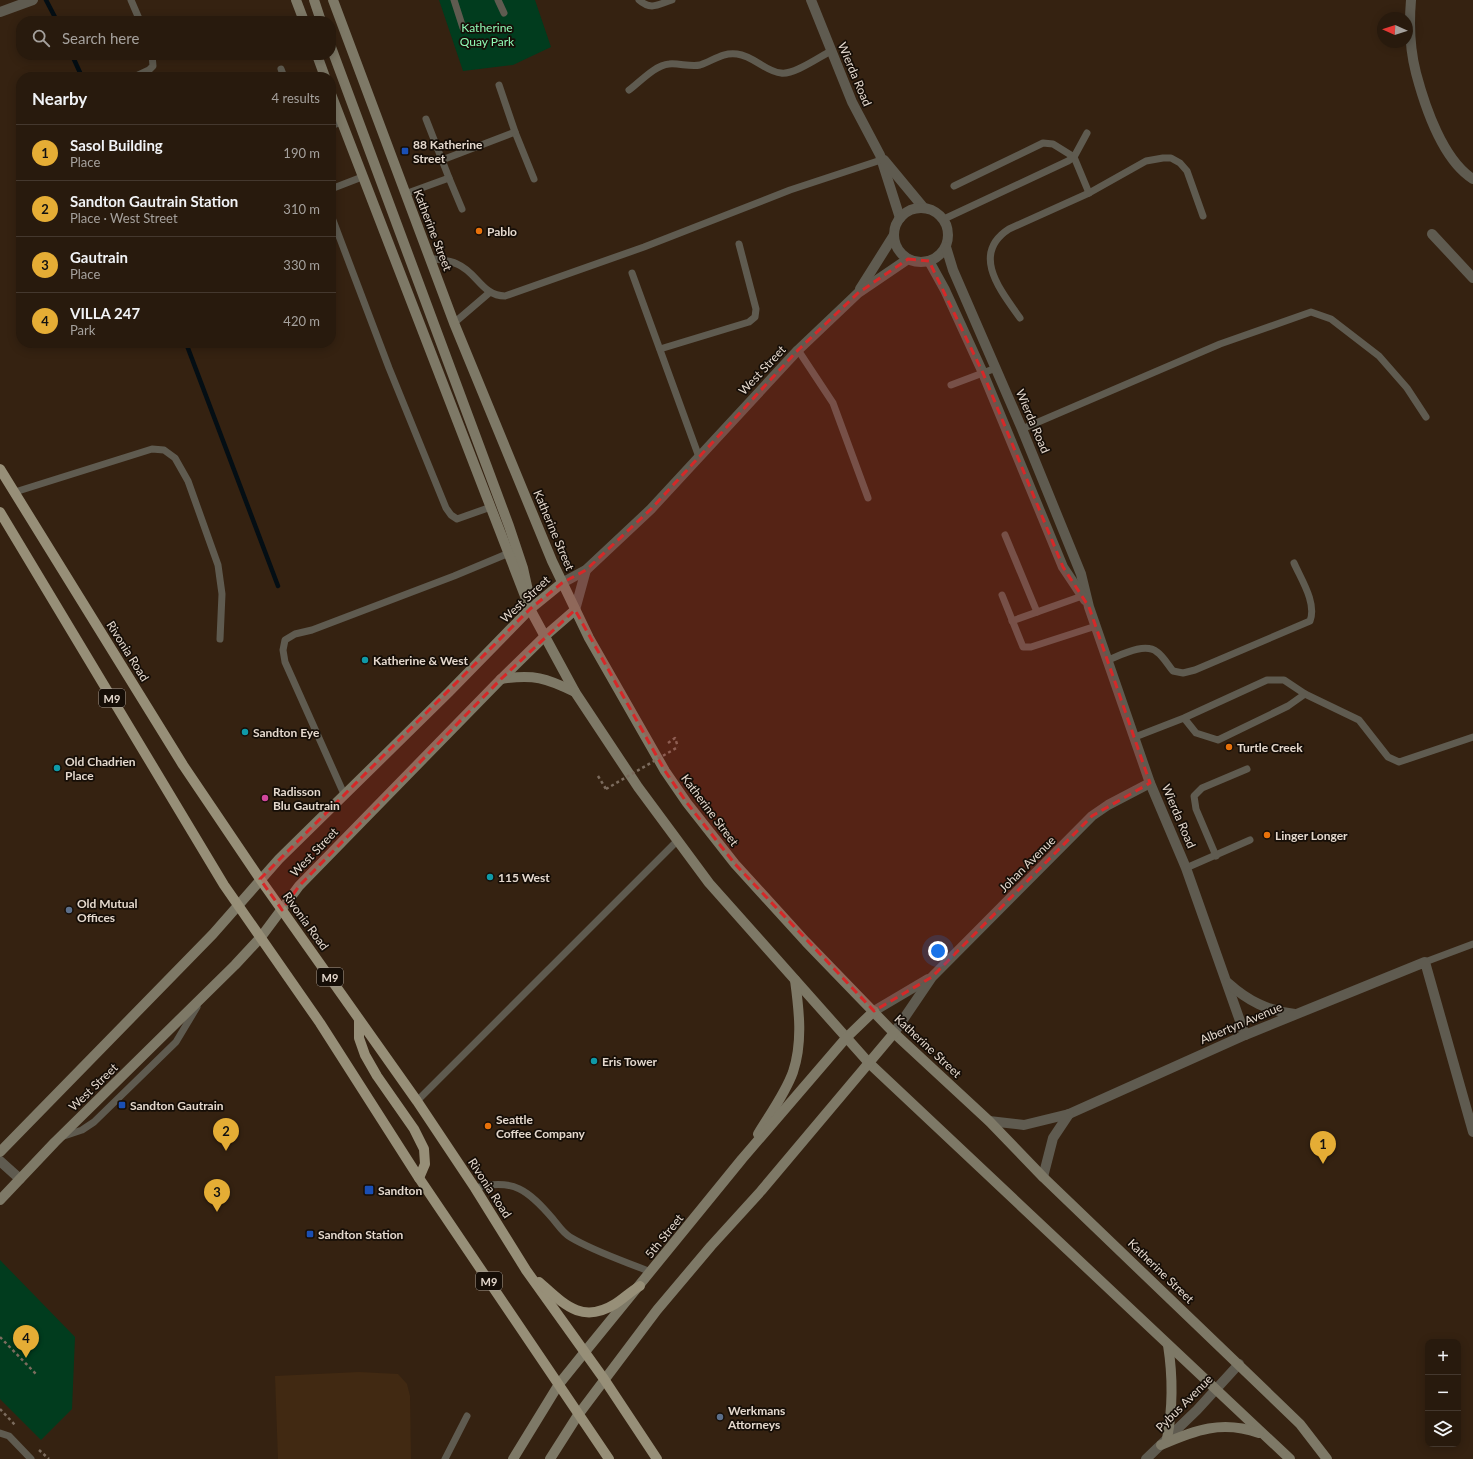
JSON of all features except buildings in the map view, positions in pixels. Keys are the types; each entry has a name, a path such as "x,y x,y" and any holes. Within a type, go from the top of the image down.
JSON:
{"main road":[{"path":"296,0 302,16"},
{"path":"314,0 319,16"},
{"name":"Katherine Street","path":"333,0 454,323 562,583 574,610 665,771 687,803 735,864 806,942 894,1033 989,1121 1043,1177 1300,1424 1327,1459"},
{"path":"319,60 323,72"},
{"path":"336,60 512,533 527,581 530,609"},
{"path":"336,108 530,609 575,692 638,787 709,883 846,1038 870,1063 1290,1459"},
{"name":"Rivonia Road","path":"0,469 183,765 260,879 417,1101 475,1188 526,1270 604,1380 656,1459"},
{"name":"M9","path":"0,512 220,878 320,1023 419,1178 609,1459"},
{"name":"West Street","path":"0,1152 213,934 260,879 530,609 562,583"},
{"name":"West Street","path":"0,1200 58,1138 201,1000 262,937 299,886 501,679 574,610"},
{"path":"501,679 516,677 539,677 550,680 575,692"},
{"path":"742,1159 793,1072 799,1042 799,1012 795,980"},
{"name":"5th Street","path":"513,1459 559,1384 584,1353 742,1159 846,1038 874,1012"},
{"path":"359,1020 359,1038 365,1055 376,1076 414,1129 424,1149 425,1164 419,1178"},
{"path":"550,1459 578,1414 675,1289 761,1191 894,1033"},
{"path":"526,1270 568,1307 578,1312 588,1313 601,1311 640,1286"},
{"path":"1164,1442 1171,1419 1173,1386 1168,1345"},
{"path":"1164,1442 1195,1431 1215,1428 1231,1427 1261,1433"}],"street":[{"path":"0,12 33,0"},
{"name":"Wierda Road","path":"811,0 852,102 880,158 900,218"},
{"path":"1411,0 1411,34 1416,73 1427,105 1448,152 1458,166 1473,179"},
{"name":"Wierda Road","path":"880,158 923,207"},
{"path":"923,207 938,213 944,219 948,228 949,238 942,254 929,261 922,262 908,259 896,246 894,235 900,218 906,212 923,207"},
{"path":"1432,234 1473,278"},
{"name":"West Street","path":"858,293 894,235"},
{"name":"Wierda Road","path":"946,247 953,270 1022,429 1081,574 1084,596"},
{"name":"West Street","path":"562,583 586,570 651,509 798,350 858,293 908,259"},
{"name":"Wierda Road","path":"929,261 945,290 983,373 1063,567 1084,596 1089,607 1150,783 1186,868 1245,1035"},
{"path":"1008,436 1022,429"},
{"path":"1040,509 1053,504"},
{"path":"574,610 586,570"},
{"name":"Johan Avenue","path":"894,1033 932,977 1092,816 1108,804 1150,783"},
{"path":"1425,962 1473,1132"},
{"name":"Albertyn Avenue","path":"989,1121 1024,1125 1069,1114 1245,1035 1425,962"},
{"name":"Johan Avenue","path":"874,1012 932,977"},
{"path":"1226,982 1251,1002 1277,1012 1296,1014"},
{"path":"1043,1177 1053,1138 1069,1114"},
{"path":"0,1161 20,1179"},
{"name":"Pybus Avenue","path":"1146,1459 1216,1390 1239,1364"}],"lane":[{"path":"131,0 138,16"},
{"path":"454,0 463,28"},
{"path":"498,0 504,14"},
{"path":"639,0 645,6 652,7 672,0"},
{"path":"629,90 659,67 668,64 700,65 724,54 737,54 752,57 775,72 782,74 789,73 831,51"},
{"path":"145,72 150,70 153,66 152,60"},
{"path":"498,85 534,179"},
{"path":"426,119 462,209"},
{"path":"336,124 341,122"},
{"path":"442,160 515,132"},
{"path":"944,219 1074,157 1087,133"},
{"path":"954,186 1043,143 1053,144 1074,157 1089,193"},
{"path":"429,258 457,264 470,272 489,293 497,296 505,296 880,158"},
{"path":"1020,318 995,282 991,265 994,244 999,236 1009,229 1089,193 1146,161 1170,158 1180,163 1187,171 1203,216"},
{"path":"336,187 362,177"},
{"path":"405,194 449,178"},
{"path":"336,228 389,368 446,508 451,515 457,518 491,507"},
{"path":"660,349 749,322 755,317 756,309 739,244"},
{"path":"632,272 700,457"},
{"path":"454,323 489,293"},
{"path":"1022,429 1220,344 1311,312 1331,319 1379,356 1407,388 1426,417"},
{"path":"798,350 833,403 868,498"},
{"path":"951,385 996,368"},
{"path":"15,492 152,449 164,450 175,458 188,481 218,565 222,594 220,639"},
{"path":"1005,535 1037,612"},
{"path":"344,794 285,662 283,650 285,640 295,634 312,630 454,576 508,553"},
{"path":"1108,660 1139,649 1147,649 1156,651 1173,672 1182,673 1195,670 1310,621 1313,615 1312,606 1294,563"},
{"path":"1002,594 1020,644 1025,647 1036,646 1096,626"},
{"path":"1012,621 1084,596"},
{"path":"1135,737 1184,718 1267,680 1284,680 1305,694 1359,720 1388,757 1399,762 1473,737"},
{"path":"1184,718 1196,733 1214,739 1222,739 1288,706 1305,694"},
{"path":"1216,856 1196,809 1194,796 1202,788 1247,769"},
{"path":"1186,868 1250,840"},
{"path":"417,1101 678,841"},
{"path":"1425,962 1473,944"},
{"path":"475,1188 501,1183 516,1186 534,1198 568,1236 593,1249 651,1272"},
{"path":"445,1459 467,1416"},
{"path":"0,1433 9,1436 31,1459"}],"path":[{"path":"598,776 606,789 678,747 675,738 668,743"},
{"path":"0,1337 36,1374"}],"highlighted area":[{"path":"908,259 929,261 983,373 1063,567 1089,607 1150,783 1092,816 932,977 874,1011 735,864 687,803 665,771 575,610 501,679 299,886 282,910 260,879 530,609 562,583 586,570 651,509 798,350 858,293"}],"shaded area":[{"path":"359,1372 398,1374 407,1384 410,1396 411,1459 278,1459 275,1376"}],"green space":[{"name":"Katherine Quay Park","path":"439,0 535,0 551,47 513,65 463,71"},
{"path":"0,1260 75,1337 72,1409 41,1440 0,1399"}],"waterway":[{"path":"46,0 54,16"},
{"path":"74,60 80,72"},
{"path":"188,348 278,586"}],"place":[{"name":"88 Katherine Street","path":"405,151"},
{"name":"Pablo","path":"479,231"},
{"name":"Katherine & West","path":"365,660"},
{"name":"Sandton Eye","path":"245,732"},
{"name":"Turtle Creek","path":"1229,747"},
{"name":"Old Chadrien Place","path":"57,768"},
{"name":"Radisson Blu Gautrain","path":"265,798"},
{"name":"Linger Longer","path":"1267,835"},
{"name":"115 West","path":"490,877"},
{"name":"Old Mutual Offices","path":"69,910"},
{"name":"Eris Tower","path":"594,1061"},
{"name":"Sandton Gautrain","path":"122,1105"},
{"name":"Seattle Coffee Company","path":"488,1126"},
{"name":"Sandton Gautrain Station","path":"226,1151"},
{"name":"Sasol Building","path":"1323,1164"},
{"name":"Sandton","path":"369,1190"},
{"name":"Gautrain","path":"217,1212"},
{"name":"Sandton Station","path":"310,1234"},
{"name":"VILLA 247","path":"26,1358"},
{"name":"Werkmans Attorneys","path":"720,1417"}]}
